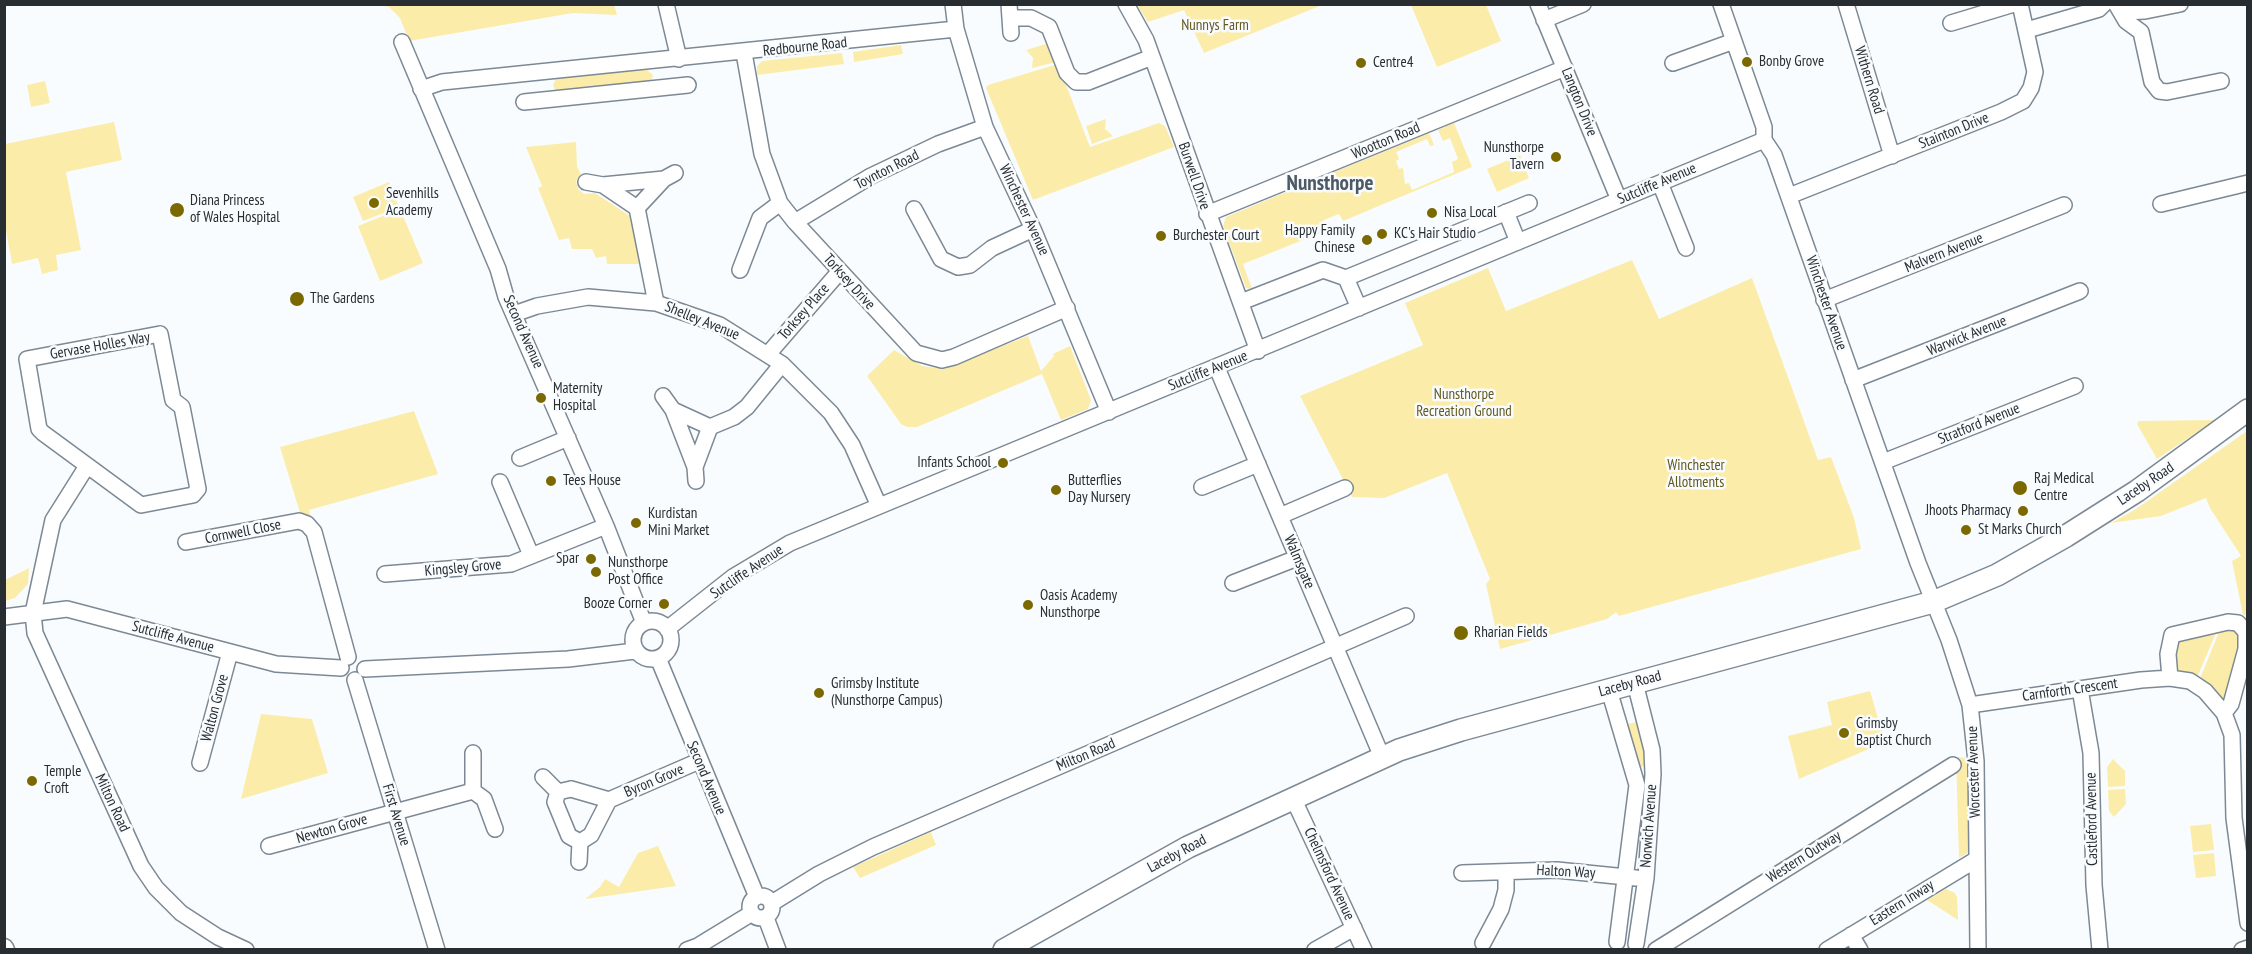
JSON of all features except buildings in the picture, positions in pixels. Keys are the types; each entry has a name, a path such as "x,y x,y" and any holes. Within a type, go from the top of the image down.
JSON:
{"highway":[{"name":"Laceby Road","path":"1004,950 1188,847 1382,757 1461,730 1933,602 1996,575 2066,536 2137,491 2247,410"}],"street":[{"path":"666,4 679,59"},
{"name":"Winchester Avenue","path":"953,4 956,29 985,127 1033,229 1109,412"},
{"name":"Burwell Drive","path":"1126,4 1141,28 1258,351"},
{"name":"Langton Drive","path":"1538,4 1619,200"},
{"name":"Winchester Avenue","path":"1721,4 1764,127 1764,140 1774,155 1789,196 1933,602"},
{"name":"Withern Road","path":"1846,4 1892,156"},
{"path":"1951,23 2014,4"},
{"name":"Stainton Drive","path":"1789,196 2001,112 2023,101 2031,88 2036,72 2019,4"},
{"path":"2027,30 2099,9 2104,4"},
{"path":"2119,8 2145,11 2180,4"},
{"path":"1544,20 1590,6"},
{"path":"2119,8 2126,21 2142,32 2152,82 2159,91 2167,92 2221,81"},
{"path":"1010,18 1031,18 1049,27 1067,73 1076,82 1088,82 1152,57"},
{"name":"Redbourne Road","path":"421,89 442,82 545,74 956,29"},
{"path":"1672,63 1734,41"},
{"name":"Second Avenue","path":"402,42 498,269 514,314 606,526 644,623"},
{"name":"Torksey Drive","path":"744,53 762,154 780,203 916,353 942,360 954,357 1067,308"},
{"path":"654,62 657,89"},
{"name":"Wootton Road","path":"1207,214 1565,68"},
{"path":"545,74 549,98"},
{"path":"524,102 688,85"},
{"name":"Toynton Road","path":"795,222 871,176 938,144 985,127"},
{"name":"Sutcliffe Avenue","path":"667,629 733,577 790,543 1764,140"},
{"path":"586,182 603,185 669,176 638,208"},
{"path":"1660,183 1686,248"},
{"path":"2161,204 2247,183"},
{"path":"603,185 638,208 656,303"},
{"path":"740,270 760,218 780,203"},
{"path":"1241,302 1323,270 1346,278 1529,203"},
{"name":"Malvern Avenue","path":"1824,300 2064,205"},
{"path":"914,208 941,259 958,267 970,265 992,248 1033,229"},
{"path":"1506,212 1518,242"},
{"name":"Torksey Place","path":"769,354 840,271"},
{"path":"1346,278 1359,308"},
{"name":"Warwick Avenue","path":"1853,380 2080,291"},
{"name":"Shelley Avenue","path":"514,314 537,306 588,297 656,303 720,325 782,364 831,413 856,453 879,506"},
{"name":"Gervase Holles Way","path":"160,334 173,399 182,407 198,489 193,495 141,505 87,466 39,429 27,359 160,334"},
{"path":"673,410 710,427 734,417 747,407 782,364"},
{"name":"Walmsgate","path":"1217,368 1382,757"},
{"name":"Stratford Avenue","path":"1882,462 2075,386"},
{"path":"663,396 673,410 696,474 710,427"},
{"path":"519,458 568,438"},
{"path":"1202,487 1258,465"},
{"path":"33,613 53,520 87,466"},
{"path":"500,482 531,555"},
{"path":"1280,516 1345,489"},
{"name":"Cornwell Close","path":"186,542 300,521 314,532 344,663"},
{"name":"Kingsley Grove","path":"385,574 512,564 606,526"},
{"path":"1233,583 1297,558"},
{"name":"Worcester Avenue","path":"1933,602 1970,705 1976,761 1978,950"},
{"name":"Sutcliffe Avenue","path":"4,617 67,609 276,664 344,663"},
{"name":"Milton Road","path":"33,613 35,633 141,866 156,888 214,944 246,950"},
{"name":"Milton Road","path":"772,903 819,874 873,848 1406,616"},
{"path":"360,674 360,658 344,663 346,678 360,674 568,659 635,651 645,658 658,658 669,648 670,635 667,629 657,622 644,623 633,634 635,651"},
{"path":"2170,678 2168,654 2172,635 2228,622 2238,623 2246,632 2246,649 2231,704 2224,713"},
{"name":"Walton Grove","path":"200,763 230,652"},
{"name":"Second Avenue","path":"658,658 756,897"},
{"name":"First Avenue","path":"360,674 394,811 437,950"},
{"name":"Carnforth Crescent","path":"1970,705 2170,678 2190,681 2205,691 2224,713 2232,735 2234,818 2247,923"},
{"name":"Norwich Avenue","path":"1635,683 1652,750 1653,774 1639,946"},
{"name":"Castleford Avenue","path":"2080,689 2091,753 2094,885 2100,950"},
{"name":"Norwich Avenue","path":"1609,690 1635,776 1636,808 1613,946"},
{"path":"473,753 473,791 484,799 495,829"},
{"name":"Byron Grove","path":"558,792 571,789 609,800 699,761"},
{"name":"Western Outway","path":"1656,950 1953,765"},
{"name":"Norwich Avenue","path":"1635,776 1653,774"},
{"path":"543,777 558,792 555,802 569,837 580,842 579,862"},
{"name":"Newton Grove","path":"269,846 473,791"},
{"name":"Chelmsford Avenue","path":"1293,798 1364,950"},
{"name":"Byron Grove","path":"580,842 591,836 609,800"},
{"name":"Eastern Inway","path":"1827,950 1977,859"},
{"name":"Halton Way","path":"1462,873 1564,870 1626,877"},
{"path":"1483,943 1501,909 1506,890 1506,872"},
{"name":"Norwich Avenue","path":"1626,877 1646,878"},
{"path":"687,950 698,946 759,916 772,911 772,903 765,896 756,897 750,905 759,916 778,950"},
{"path":"1315,950 1354,928"},
{"path":"1851,935 1860,950"},
{"path":"1613,946 1624,940 1639,946"},
{"path":"2242,950 2247,948"}],"green space":[{"path":"614,4 617,15 573,13 409,41 400,18 389,7 380,5"},
{"name":"Nunnys Farm","path":"1322,4 1204,53 1184,10 1148,22 1137,5"},
{"path":"1411,5 1486,5 1501,41 1437,67"},
{"path":"1049,43 1056,62 1032,68 1033,58 1026,50"},
{"path":"901,45 903,54 854,62 853,52"},
{"path":"842,53 844,64 757,75 757,66 762,61"},
{"path":"1058,64 1090,147 1159,123 1165,126 1174,147 1033,200 986,88 988,85"},
{"path":"645,68 653,75 651,82 556,92 553,85 557,77"},
{"path":"45,81 50,103 31,107 27,85"},
{"path":"1106,119 1105,129 1113,136 1092,144 1086,126"},
{"path":"114,122 122,160 66,172 81,250 56,255 58,270 42,274 38,258 12,264 5,225 5,144"},
{"path":"1454,123 1472,167 1343,221 1339,214 1324,220 1321,226 1323,232 1243,264 1252,289 1246,288 1223,226 1226,217 1429,133 1434,145 1430,146 1427,139 1396,152 1399,159 1396,161 1399,169 1403,168 1405,184 1409,183 1412,190 1454,172 1452,162 1458,159 1450,138 1443,141 1438,130"},
{"path":"576,142 577,166 581,175 576,181 578,189 584,194 595,193 633,218 642,264 607,264 606,256 596,258 592,249 572,249 569,238 559,240 538,188 542,186 526,147"},
{"path":"1520,155 1529,178 1497,192 1487,169"},
{"path":"389,182 399,207 363,221 353,197"},
{"path":"400,209 423,263 380,281 358,226"},
{"path":"1632,260 1659,319 1752,278 1818,460 1831,457 1854,518 1861,549 1619,616 1616,612 1607,619 1500,649 1486,584 1490,579 1447,473 1384,498 1352,497 1300,396 1423,345 1405,303 1488,268 1506,311"},
{"path":"1028,336 1041,371 1054,356 1053,354 1070,346 1091,400 1088,409 1061,420 1042,374 917,427 907,427 901,424 867,376 894,350 922,366 944,369"},
{"path":"414,411 438,474 309,510 311,518 300,513 280,447"},
{"path":"2215,420 2157,459 2137,424 2139,421"},
{"path":"2247,431 2248,614 2243,615 2232,561 2241,556 2206,498 2161,516 2111,523 2136,509"},
{"path":"29,568 28,584 15,598 5,601 5,580"},
{"path":"2231,630 2237,633 2241,646 2227,699 2223,702 2199,681 2219,632"},
{"path":"2216,633 2196,680 2174,673 2176,643"},
{"path":"1870,691 1885,742 1799,779 1788,736 1832,725 1827,702"},
{"path":"261,714 312,719 328,773 241,799"},
{"path":"1640,721 1648,766 1637,767 1624,725"},
{"path":"1956,757 1967,758 1968,763 1969,852 1959,858"},
{"path":"2113,759 2125,771 2125,786 2108,787 2107,767"},
{"path":"2125,789 2126,804 2114,817 2109,811 2108,790"},
{"path":"2211,824 2214,850 2193,852 2190,826"},
{"path":"931,832 936,845 860,878 853,867"},
{"path":"658,846 676,886 585,899 600,887 605,879 619,887 638,853"},
{"path":"2214,853 2216,876 2196,878 2193,855"},
{"path":"1946,889 1955,893 1957,897 1958,920 1927,900"}],"place":[{"name":"Bonby Grove","path":"1747,62"},
{"name":"Centre4","path":"1361,63"},
{"name":"Nunsthorpe Tavern","path":"1556,157"},
{"name":"Sevenhills Academy","path":"374,203"},
{"name":"Diana Princess of Wales Hospital","path":"177,210"},
{"name":"Nisa Local","path":"1432,213"},
{"name":"KC's Hair Studio","path":"1382,234"},
{"name":"Burchester Court","path":"1161,236"},
{"name":"Happy Family Chinese","path":"1367,240"},
{"name":"The Gardens","path":"297,299"},
{"name":"Maternity Hospital","path":"541,398"},
{"name":"Infants School","path":"1003,463"},
{"name":"Tees House","path":"551,481"},
{"name":"Raj Medical Centre","path":"2020,488"},
{"name":"Butterflies Day Nursery","path":"1056,490"},
{"name":"Jhoots Pharmacy","path":"2023,511"},
{"name":"Kurdistan Mini Market","path":"636,523"},
{"name":"St Marks Church","path":"1966,530"},
{"name":"Spar","path":"591,559"},
{"name":"Nunsthorpe Post Office","path":"596,572"},
{"name":"Booze Corner","path":"664,604"},
{"name":"Oasis Academy Nunsthorpe","path":"1028,605"},
{"name":"Rharian Fields","path":"1461,633"},
{"name":"Grimsby Institute (Nunsthorpe Campus)","path":"819,693"},
{"name":"Grimsby Baptist Church","path":"1844,733"},
{"name":"Temple Croft","path":"32,781"}],"district":[{"name":"Nunsthorpe","path":"1330,184"}],"park label":[{"name":"Nunsthorpe Recreation Ground","path":"1464,404"},
{"name":"Winchester Allotments","path":"1696,474"}]}
